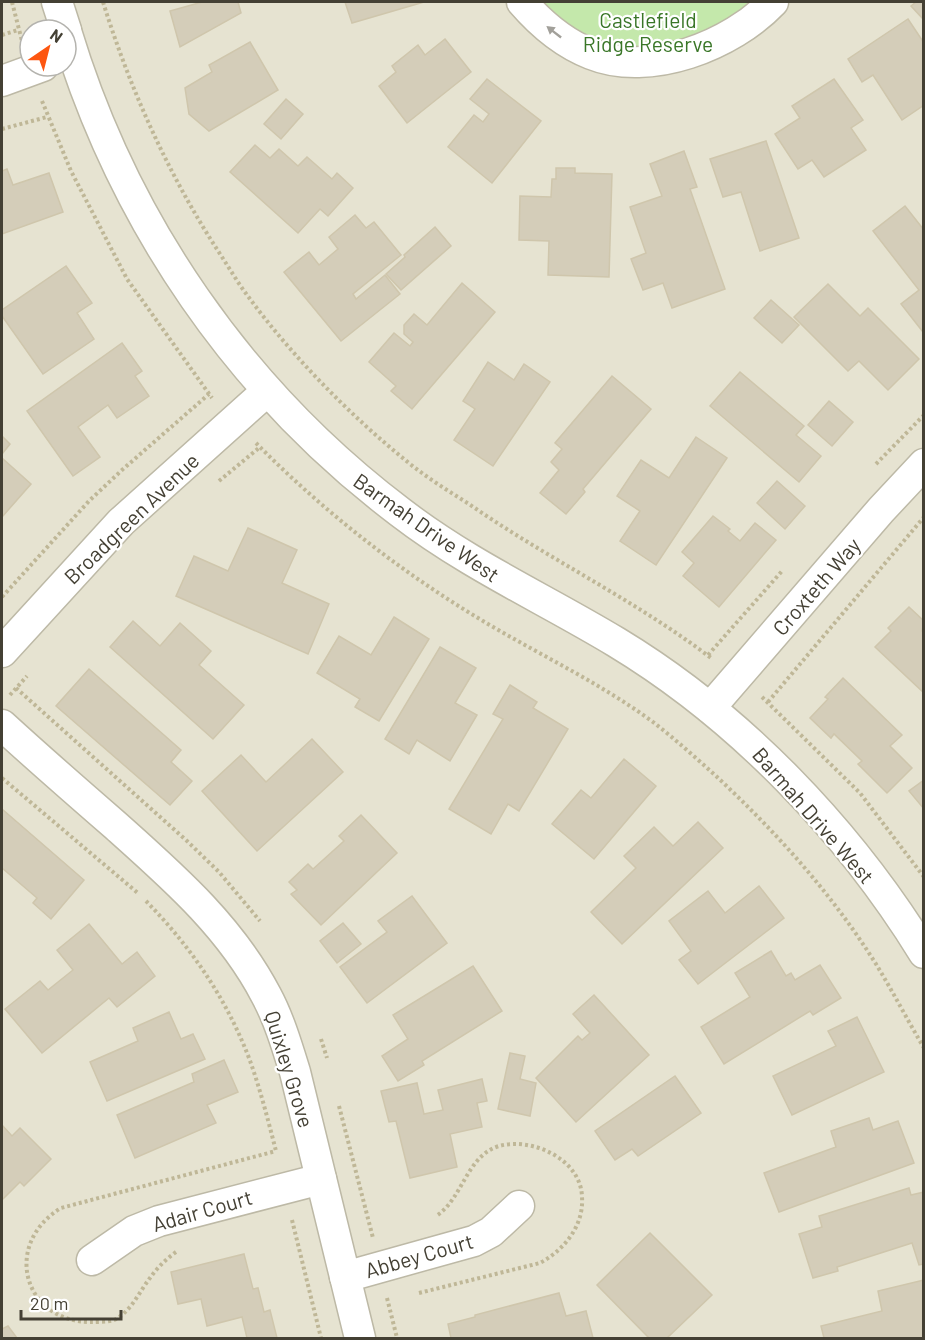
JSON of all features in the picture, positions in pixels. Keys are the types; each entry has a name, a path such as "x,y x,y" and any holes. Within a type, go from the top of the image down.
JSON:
{"street":[{"name":"Barmah Drive West","path":"57,2 61,18"},
{"path":"522,2 549,29 569,44 593,55 624,62 647,62 680,56 704,48 727,37 773,2"},
{"name":"Barmah Drive West","path":"78,69 128,188 161,246 220,334 267,391 306,433 346,470 401,514 504,581 615,641 664,673 710,708 757,748 837,834 924,953"},
{"path":"2,81 18,75"},
{"name":"Broadgreen Avenue","path":"2,652 121,522 267,391"},
{"name":"Croxteth Way","path":"710,708 881,510 924,464"},
{"name":"Quixley Grove","path":"2,725 174,877 208,912 240,954 266,995 285,1041 360,1338"},
{"name":"Adair Court","path":"92,1260 134,1231 159,1221 321,1179"},
{"name":"Abbey Court","path":"345,1277 474,1241 491,1232 519,1206"}],"path":[{"path":"2,35 18,30 12,2"},
{"path":"103,2 120,57 174,176 209,238 250,299 301,360 354,415 405,460 470,506 671,628 714,659"},
{"path":"42,101 71,171 127,279 217,403"},
{"path":"2,129 48,117"},
{"path":"252,438 340,520 382,554 484,622 596,685 653,723 701,763 789,848 839,910 876,965 924,1048"},
{"path":"218,482 260,447"},
{"path":"768,702 924,517"},
{"path":"8,696 30,672"},
{"path":"758,694 860,793 924,877"},
{"path":"2,778 142,896 195,955 230,1013 249,1058 278,1159"},
{"path":"291,1215 321,1338"},
{"path":"386,1295 397,1338"}],"shaded area":[{"path":"2,2 923,2 923,1338 2,1338"}],"green space":[{"name":"Castlefield Ridge Reserve","path":"522,2 773,2 750,21 624,62"}],"building":[{"path":"202,2 238,2 241,13 180,47 170,11"},
{"path":"345,2 424,2 352,23"},
{"path":"916,2 924,2 924,20 911,6"},
{"path":"908,19 924,43 924,105 902,120 873,75 862,82 848,59"},
{"path":"445,39 471,72 407,123 379,86 396,72 392,66 418,45 425,55"},
{"path":"250,42 278,90 209,131 189,114 185,88 212,72 209,65"},
{"path":"487,79 541,121 492,183 448,147 474,115 483,122 489,114 470,99"},
{"path":"834,79 863,120 851,128 866,150 824,177 812,160 798,169 775,134 800,118 792,106"},
{"path":"286,99 303,114 281,139 264,124"},
{"path":"766,141 799,238 760,251 741,192 723,197 710,159"},
{"path":"255,145 270,158 279,149 298,166 307,157 332,179 337,173 353,188 328,216 320,209 298,233 230,172"},
{"path":"684,151 697,187 690,189 725,289 672,308 663,283 643,290 631,259 646,253 630,207 662,196 650,164"},
{"path":"556,168 575,168 575,173 612,174 609,277 548,275 549,241 519,240 520,196 551,197 552,179 556,179"},
{"path":"7,169 13,185 49,173 63,212 2,234 2,171"},
{"path":"905,206 924,230 923,332 901,304 919,290 873,231"},
{"path":"355,215 366,228 374,222 401,255 353,294 356,299 385,275 400,294 341,341 284,272 309,252 319,265 338,249 329,237"},
{"path":"435,227 451,246 401,290 386,274"},
{"path":"66,266 92,303 77,313 94,339 43,374 2,316 2,310"},
{"path":"462,283 495,312 412,409 391,391 396,386 369,362 394,333 410,346 413,342 404,334 404,325 414,314 427,325"},
{"path":"828,284 860,316 868,308 919,359 888,390 859,361 848,371 794,317"},
{"path":"771,300 799,325 782,343 754,318"},
{"path":"122,343 142,371 135,376 149,396 117,418 108,405 78,427 100,457 73,476 27,411"},
{"path":"488,362 514,380 524,364 550,382 493,466 454,440 475,409 463,401"},
{"path":"740,372 804,426 796,435 821,456 799,482 710,406"},
{"path":"612,376 651,409 583,489 585,492 566,514 540,493 559,470 551,462 562,449 555,443"},
{"path":"829,401 853,422 832,446 808,425"},
{"path":"2,436 10,444 2,454"},
{"path":"696,437 727,458 656,565 620,541 640,511 617,496 641,460 669,478"},
{"path":"2,458 31,484 2,517"},
{"path":"777,481 805,506 785,529 757,503"},
{"path":"713,516 730,529 728,531 740,541 755,523 776,540 719,607 683,576 694,563 682,552"},
{"path":"248,528 297,550 282,583 329,604 308,654 176,596 194,556 228,571"},
{"path":"909,607 924,621 922,631 924,633 924,693 875,647 891,631 888,628"},
{"path":"394,617 429,639 379,721 355,707 360,699 317,673 339,636 371,655"},
{"path":"133,621 160,646 180,623 211,651 199,665 244,705 213,739 110,647"},
{"path":"440,647 476,668 455,703 477,715 450,761 417,740 409,754 385,739"},
{"path":"89,669 181,750 171,762 192,781 170,805 56,706"},
{"path":"843,678 902,735 890,746 912,768 887,793 858,764 862,761 834,734 831,738 810,718"},
{"path":"510,685 537,702 533,708 568,729 519,811 508,804 491,834 449,809 503,719 493,714"},
{"path":"312,739 343,772 257,851 202,791 241,755 266,782"},
{"path":"624,759 656,786 594,859 552,824 581,790 591,798"},
{"path":"924,780 924,809 909,791"},
{"path":"2,809 84,880 51,919 33,903 37,898 2,868"},
{"path":"361,815 397,853 321,925 291,894 297,890 289,882 308,864 313,869 344,841 339,836"},
{"path":"698,822 723,848 622,944 591,912 636,868 624,856 654,827 673,846"},
{"path":"759,886 784,918 698,984 679,960 691,951 669,921 708,891 725,913"},
{"path":"412,896 447,943 367,1003 340,967 387,932 378,921"},
{"path":"343,923 361,944 337,963 320,941"},
{"path":"89,924 122,964 137,952 155,976 117,1007 109,998 42,1053 5,1009 40,981 48,990 73,970 57,950"},
{"path":"771,951 786,976 791,973 795,980 820,965 841,998 813,1015 810,1011 724,1064 701,1027 750,997 735,973"},
{"path":"473,966 502,1011 422,1061 424,1065 398,1081 382,1056 408,1039 393,1015"},
{"path":"594,995 649,1055 576,1122 536,1078 578,1036 582,1040 590,1033 573,1014"},
{"path":"169,1012 181,1039 193,1034 205,1059 107,1101 90,1062 138,1041 133,1028"},
{"path":"857,1017 884,1072 792,1115 773,1076 836,1046 828,1031"},
{"path":"510,1053 525,1056 520,1079 536,1083 530,1116 498,1109"},
{"path":"224,1060 238,1092 207,1105 216,1123 135,1158 117,1115 194,1082 192,1074"},
{"path":"675,1076 701,1113 638,1156 632,1149 615,1160 595,1131"},
{"path":"482,1079 487,1101 477,1103 482,1127 450,1134 457,1167 410,1178 396,1121 389,1122 381,1091 417,1083 424,1114 443,1110 438,1090"},
{"path":"869,1118 873,1130 898,1121 914,1163 779,1212 764,1173 836,1147 831,1131"},
{"path":"2,1125 12,1136 20,1128 51,1159 24,1186 20,1182 2,1200"},
{"path":"909,1188 911,1195 924,1192 924,1264 919,1265 912,1243 837,1267 838,1271 813,1278 799,1234 822,1227 819,1216"},
{"path":"650,1233 712,1295 667,1338 649,1338 597,1285"},
{"path":"244,1254 253,1289 258,1288 264,1312 270,1310 277,1338 247,1338 242,1317 207,1326 201,1299 178,1304 171,1272"},
{"path":"924,1280 924,1338 824,1338 821,1326 882,1311 878,1291"},
{"path":"559,1293 566,1316 586,1311 593,1338 451,1338 448,1324"},
{"path":"8,1326 17,1338 2,1338 2,1329"}]}
